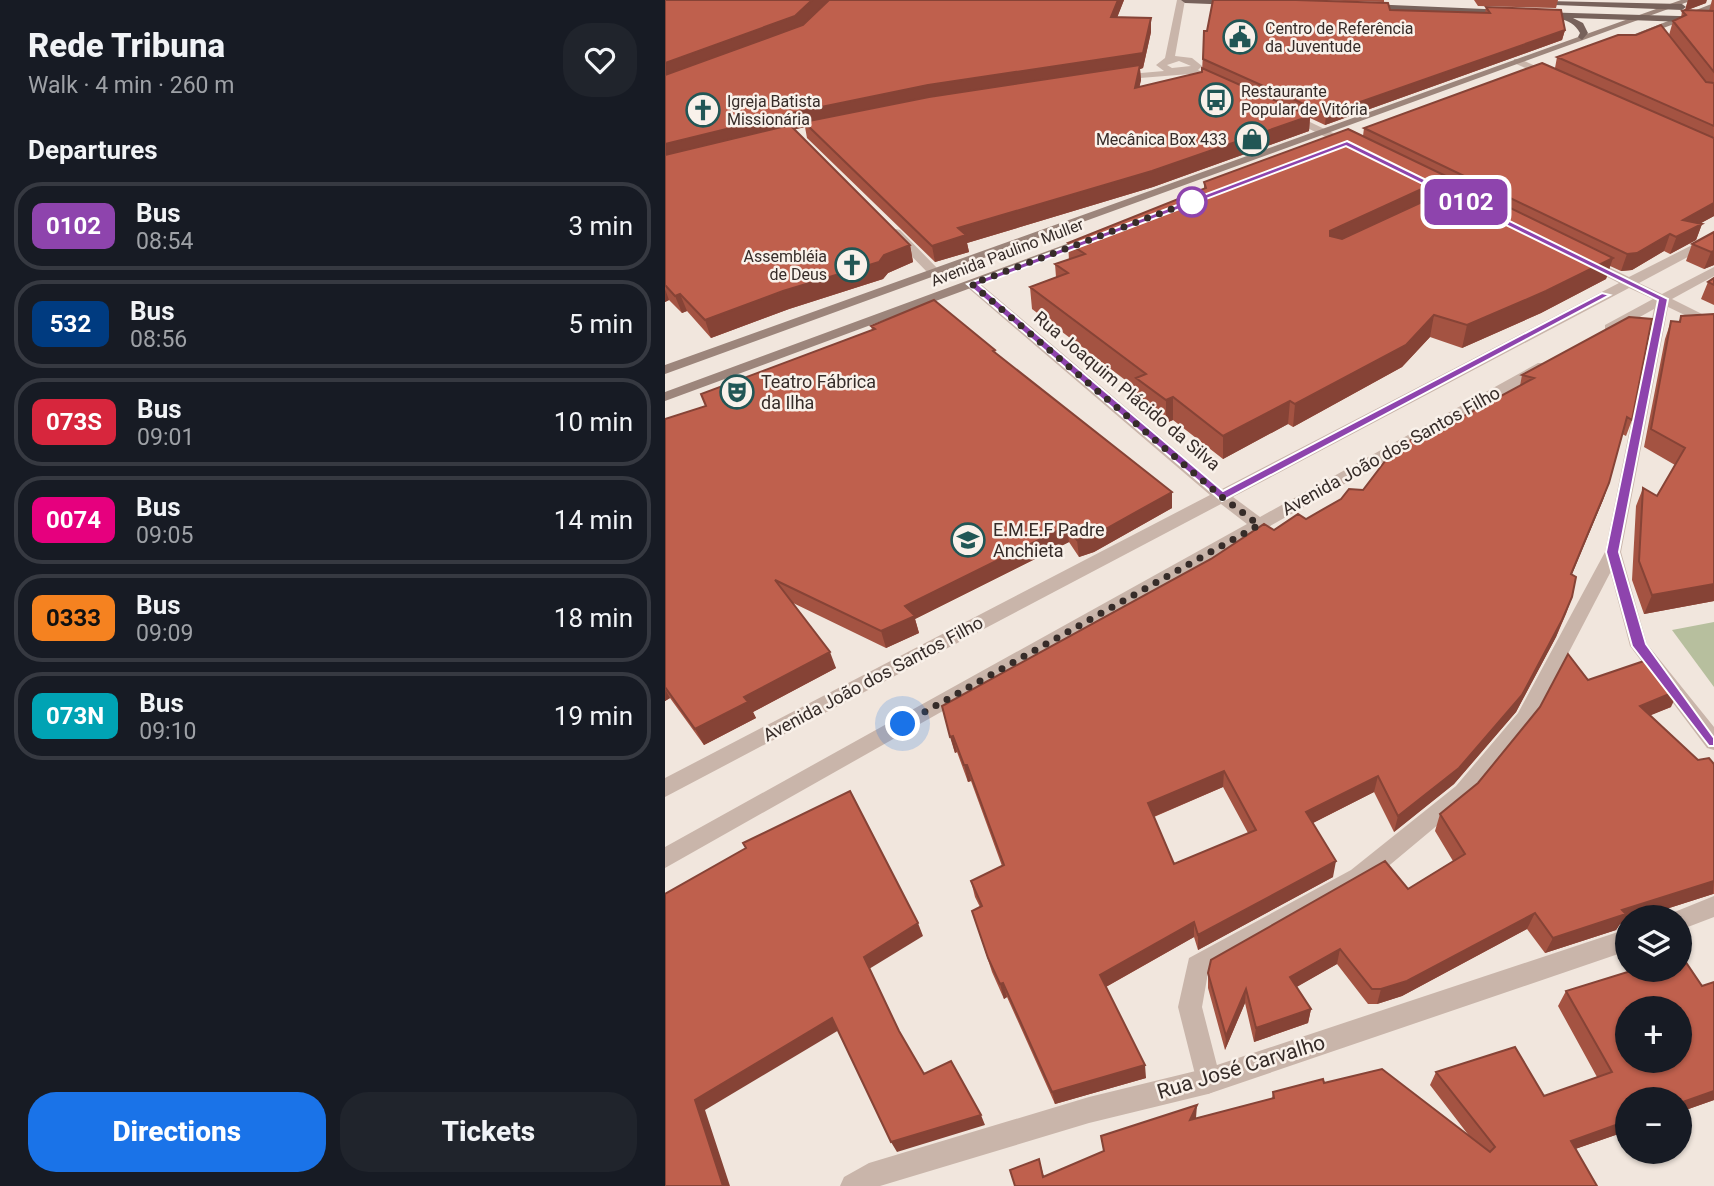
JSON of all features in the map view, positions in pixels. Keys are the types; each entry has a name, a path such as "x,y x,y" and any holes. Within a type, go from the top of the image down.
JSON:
{"main road":[{"path":"1183,0 1241,2"},
{"path":"1503,0 1712,8"},
{"name":"Avenida Paulino Muller","path":"665,370 1064,226 1158,198 1517,61 1689,0"},
{"path":"1352,6 1519,13"},
{"path":"1631,37 1712,8"},
{"path":"1533,13 1714,20"},
{"path":"1560,15 1580,25 1584,33 1582,37"},
{"path":"1529,76 1555,66"},
{"path":"1326,151 1347,143"},
{"path":"1064,226 1079,244"},
{"name":"Avenida Paulino Muller","path":"665,397 1103,235"}],"street":[{"path":"1176,72 1164,69 1183,0"},
{"path":"1657,27 1665,38"},
{"path":"1140,74 1166,62 1191,60 1197,66 1191,71"},
{"path":"1517,61 1567,82"},
{"path":"1105,80 1140,74 1191,71 1226,86"},
{"path":"1283,113 1347,143 1360,144"},
{"path":"885,223 934,272"},
{"name":"Avenida João dos Santos Filho","path":"665,788 1714,238"},
{"path":"1581,258 1714,325"},
{"path":"1592,339 1714,271"},
{"name":"Rua Joaquim Plácido da Silva","path":"972,284 1222,497 1259,525"},
{"path":"1208,1081 1190,1007 1197,966 1359,877 1463,792 1525,718 1613,552 1663,299"},
{"name":"Avenida João dos Santos Filho","path":"665,858 1556,359"},
{"path":"1613,552 1639,646 1714,742"},
{"path":"1692,915 1714,906"},
{"name":"Rua José Carvalho","path":"852,1186 869,1176 1089,1110 1208,1081 1615,944"}],"green space":[{"path":"1714,622 1714,687 1672,630"}],"building":[{"path":"665,0 812,0 795,16 665,63"},
{"path":"829,0 1118,0 1111,17 1151,18 1143,53 928,85 792,113 665,144 665,75 803,25"},
{"path":"1213,0 1388,3 1390,10 1490,13 1486,7 1561,10 1565,30 1326,114 1203,59 1204,31 1207,31"},
{"path":"1682,11 1714,11 1714,72 1673,21 1686,15"},
{"path":"1661,25 1706,82 1714,83 1714,126 1557,57 1618,35 1636,35"},
{"path":"1542,63 1714,138 1714,203 1683,220 1702,224 1676,237 1670,234 1637,253 1627,254 1364,128"},
{"path":"1140,65 1135,88 1202,72 1202,68 1310,116 1152,171 958,228 966,235 932,246 804,122 929,97"},
{"path":"790,125 910,245 884,255 879,262 783,291 705,320 680,294 675,296 665,285 665,155"},
{"path":"1348,129 1448,177 1330,231 1330,236 1342,239 1461,184 1613,258 1467,325 1434,315 1406,345 1295,404 1290,401 1223,436 1173,397 1166,400 1136,378 1146,374 1030,287 1068,273 1055,264 1085,254 1068,243 1206,188 1204,182"},
{"path":"1714,232 1714,251 1692,244"},
{"path":"934,300 995,350 993,351 1172,492 1093,536 1077,540 1067,526 905,606 915,616 881,631 775,580 830,652 744,697 748,702 695,729 665,687 665,419 706,406 701,394 875,329 871,326"},
{"path":"1714,314 1714,584 1652,595 1639,561 1643,488 1657,496 1685,448 1651,429 1671,321 1680,322 1681,316"},
{"path":"1629,317 1652,319 1632,420 1627,417 1609,483 1571,574 1576,577 1572,597 1522,695 1459,768 1398,816 1378,776 1306,812 1336,861 1198,935 1194,922 1100,975 1145,1065 1052,1092 1003,983 1000,984 988,958 972,911 982,906 971,881 1004,865 967,765 964,765 953,736 950,737 942,706 1211,559 1264,524 1274,530 1298,514 1306,519 1341,499 1349,489 1363,490 1392,452 1422,433 1427,436 1534,378 1522,375","holes":["1224,771 1256,830 1174,864 1148,803"]},
{"path":"1568,654 1588,680 1647,660 1679,690 1640,706 1698,760 1709,758 1714,764 1714,881 1638,905 1615,905 1615,918 1553,938 1535,913 1407,981 1381,989 1372,989 1340,949 1290,977 1311,1009 1256,1028 1246,989 1226,1036 1208,973 1211,960 1385,861 1408,889 1465,854 1440,814 1478,783 1540,707"},
{"path":"850,791 918,923 864,957 899,1031 924,1074 951,1061 981,1115 891,1142 832,1018 695,1100 723,1186 665,1186 665,894 746,848 743,843"},
{"path":"1692,971 1702,986 1714,982 1714,1091 1692,1099 1692,1087 1615,1087 1615,1125 1571,1141 1597,1186 1015,1186 1010,1170 1039,1159 1043,1177 1104,1151 1101,1136 1197,1105 1190,1120 1274,1098 1273,1092 1323,1079 1324,1083 1382,1069 1490,1152 1495,1147 1436,1072 1515,1047 1544,1096 1612,1072 1566,991 1615,976 1615,982 1692,982"}],"bus line":[{"name":"0102","path":"1605,295 1222,497 972,284 1347,143 1663,299 1613,552 1639,646 1714,742"}],"place":[{"name":"Centro de Referência da Juventude","path":"1240,37"},
{"name":"Restaurante Popular de Vitória","path":"1216,100"},
{"name":"Igreja Batista Missionária","path":"703,110"},
{"name":"Mecânica Box 433","path":"1252,139"},
{"name":"Assembléia de Deus","path":"852,265"},
{"name":"Teatro Fábrica da Ilha","path":"737,392"},
{"name":"E.M.E.F Padre Anchieta","path":"968,540"}],"route":[{"path":"903,724 1259,525 1222,497 972,284 1201,198 1192,202"}]}
